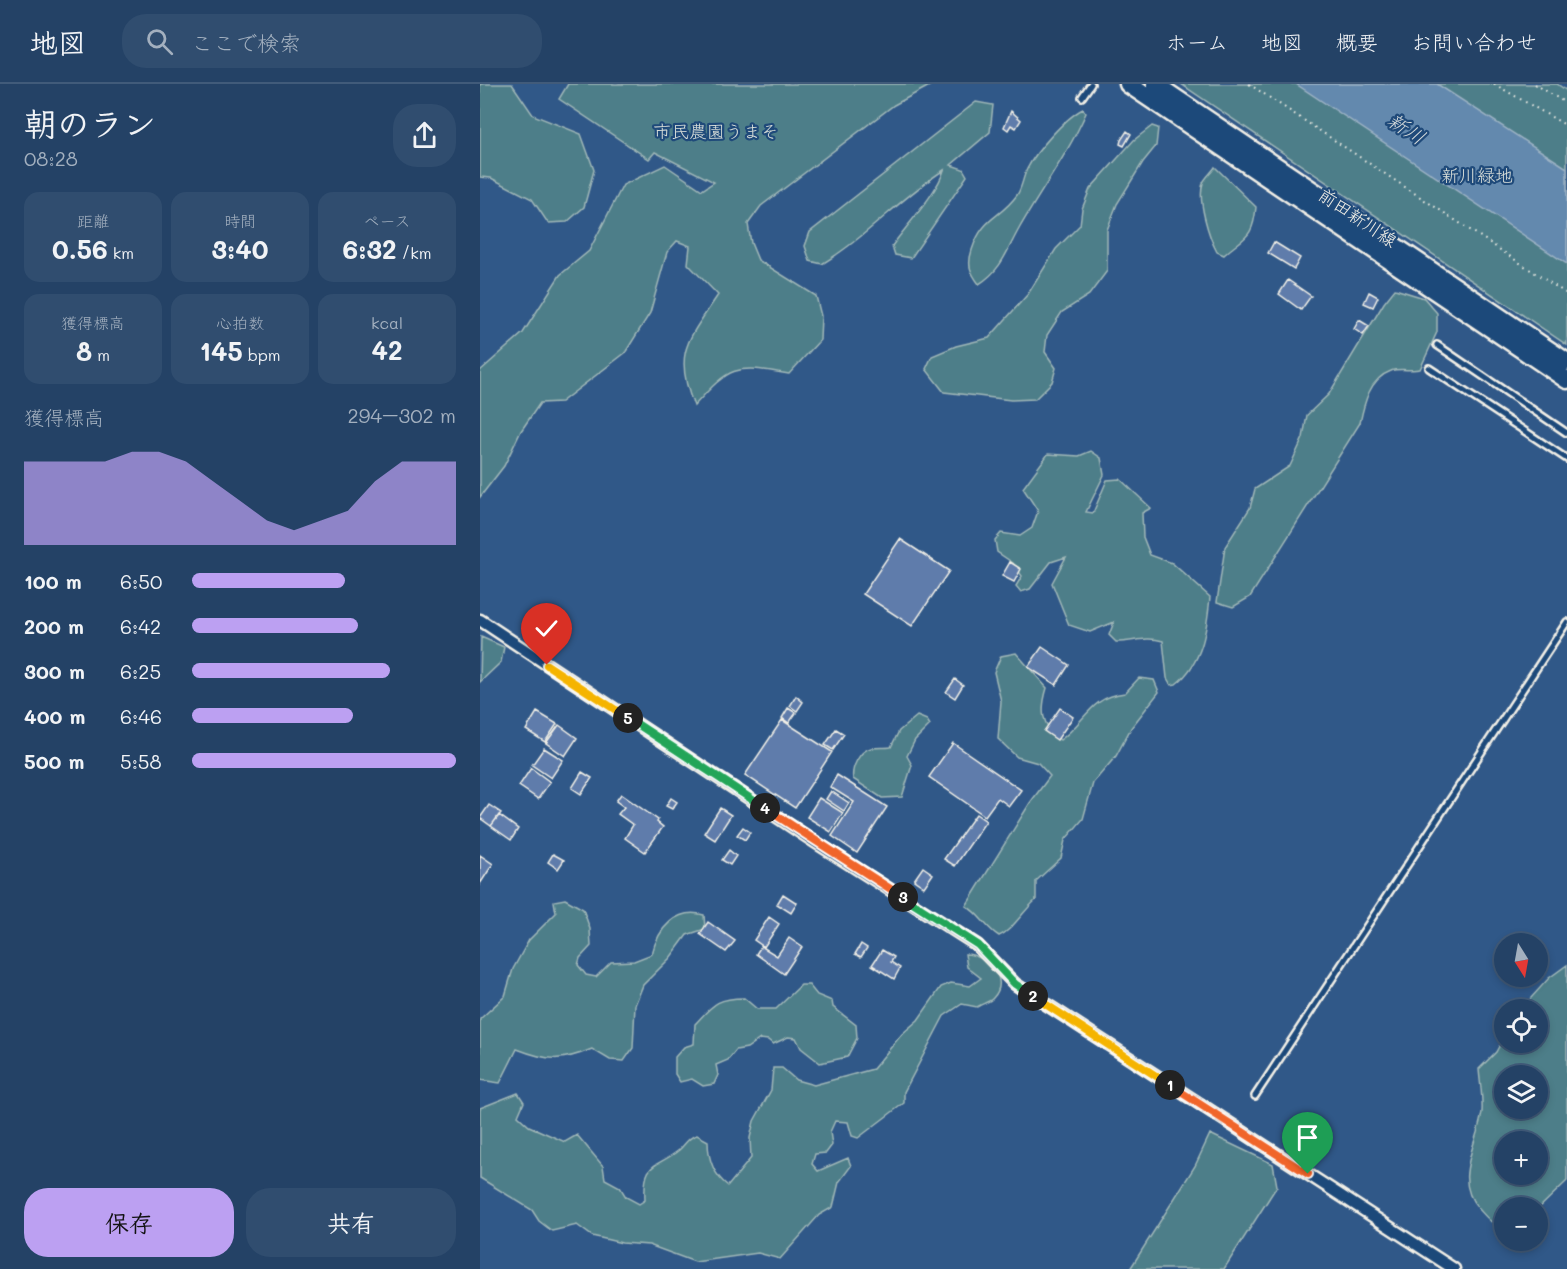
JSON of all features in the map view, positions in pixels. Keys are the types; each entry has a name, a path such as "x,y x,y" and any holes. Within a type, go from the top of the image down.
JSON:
{"main road":[{"name":"前田新川線","path":"1128,84 1567,380"},
{"name":"前田新川線","path":"1155,84 1567,362"}],"street":[{"path":"480,620 815,842 978,945 1015,984 1454,1269"}],"lane":[{"path":"1082,97 1091,84"},
{"path":"1437,345 1567,433"},
{"path":"1429,368 1567,459"},
{"path":"1255,1096 1567,622"}],"path":[{"path":"1249,84 1567,294"},
{"path":"1494,84 1567,126"},
{"path":"1535,84 1567,104"}],"green space":[{"path":"480,84 512,84 533,115 581,134 594,170 584,207 567,222 548,223 532,199 491,178 480,177"},
{"name":"市民農園うまそ","path":"568,84 933,84 894,105 761,206 748,224 751,243 758,260 816,296 821,316 820,340 789,374 756,369 735,371 716,383 694,406 684,372 684,359 692,335 718,295 688,264 690,246 677,241 667,252 650,313 625,353 561,402 540,403 521,431 504,466 480,497 480,371 523,333 560,275 589,251 623,185 665,165 702,190 714,182 655,152 649,159 559,99"},
{"name":"新川緑地","path":"1181,84 1557,84 1567,91 1567,345"},
{"path":"976,102 993,105 990,132 951,165 963,169 967,176 911,258 895,255 892,246 928,199 944,170 822,264 810,261 805,246 810,232"},
{"path":"1083,109 1086,113 1071,143 1003,259 979,284 972,272 970,260 981,230 1017,195 1027,169 1044,144 1060,127"},
{"path":"1152,126 1158,128 1156,146 1143,162 1117,204 1107,230 1107,271 1089,295 1062,312 1047,335 1045,352 1056,368 1052,382 1035,399 1011,400 944,392 926,369 932,356 956,346 989,338 1028,294 1056,249 1080,225 1082,209 1090,189 1134,140"},
{"path":"1215,167 1256,207 1253,225 1247,236 1224,255 1217,252 1211,237 1202,199 1203,183"},
{"path":"1395,289 1424,298 1437,313 1437,332 1420,369 1394,370 1377,380 1363,408 1360,423 1250,597 1233,607 1217,602 1225,547 1250,508 1255,489 1290,466 1303,438 1307,415 1329,394 1384,303"},
{"path":"1091,451 1101,458 1104,475 1086,512 1093,513 1107,480 1120,479 1151,508 1142,513 1143,537 1150,555 1172,563 1210,597 1205,633 1198,655 1185,676 1176,684 1171,685 1167,678 1163,641 1145,639 1116,642 1109,635 1114,622 1090,632 1069,625 1052,583 1066,557 1051,562 1030,589 1021,592 1016,586 1022,576 1013,563 997,552 995,540 1001,533 1020,536 1032,528 1038,511 1023,488 1048,454 1079,456"},
{"path":"481,637 504,647 501,662 480,682"},
{"path":"1016,653 1047,688 1043,704 1044,717 1049,728 1060,740 1095,705 1113,695 1125,693 1139,678 1154,680 1159,692 1131,728 1116,756 1093,783 1083,819 1065,840 1061,858 1036,881 1036,900 1008,930 999,936 966,906 1030,803 1050,776 1038,763 1017,757 998,739 1001,701 994,672 1001,656"},
{"path":"917,716 927,720 930,725 915,740 907,756 912,765 902,797 882,798 853,779 855,765 863,753 871,748 891,747 899,731"},
{"path":"565,899 583,909 590,929 591,946 580,958 578,965 586,975 596,977 611,962 634,961 652,954 659,936 677,917 694,913 704,915 705,929 687,935 670,958 643,985 635,1005 633,1048 624,1061 610,1060 592,1049 563,1058 546,1058 517,1049 500,1083 480,1080 480,1019 505,996 513,969 529,940 556,913 554,901"},
{"path":"965,954 980,958 993,968 998,975 998,990 992,999 977,1007 962,1004 944,1016 904,1092 904,1103 858,1138 852,1136 848,1122 835,1121 830,1132 832,1145 826,1153 815,1154 812,1164 818,1171 848,1158 851,1166 839,1182 833,1207 819,1215 780,1259 758,1253 695,1262 649,1245 622,1243 592,1236 577,1225 552,1231 539,1221 532,1210 480,1178 480,1108 518,1093 524,1102 518,1116 529,1126 565,1142 577,1135 603,1166 605,1179 620,1187 626,1197 639,1204 645,1200 646,1178 649,1171 697,1135 708,1141 713,1166 728,1186 751,1158 750,1138 754,1121 771,1090 773,1068 782,1068 796,1080 814,1085 873,1069 902,1034 918,1020 941,987 951,983 970,986 981,978 967,967"},
{"path":"1567,965 1567,1181 1548,1199 1548,1197 1494,1197 1494,1223 1471,1198 1467,1186 1468,1162 1482,1112 1479,1069 1495,1053 1548,1053 1548,999 1530,999 1541,987 1548,987 1548,979"},
{"path":"801,985 809,985 817,995 832,1001 833,1007 856,1025 857,1038 847,1057 820,1063 801,1048 796,1038 788,1037 773,1044 768,1040 760,1039 747,1048 736,1050 728,1060 716,1065 718,1075 714,1084 703,1086 692,1079 680,1082 675,1074 675,1057 684,1047 694,1044 695,1024 711,1007 727,999 744,998 757,1009 776,1009"},
{"path":"1210,1134 1273,1164 1277,1186 1224,1269 1130,1269 1195,1166"}],"water":[{"name":"新川","path":"1296,84 1437,84 1567,168 1567,264"}],"building":[{"path":"1011,111 1021,120 1016,128 1011,125 1008,130 1004,127"},
{"path":"1127,131 1131,134 1124,146 1120,144"},
{"path":"1274,242 1300,258 1294,269 1268,253"},
{"path":"1288,280 1311,296 1301,310 1279,294"},
{"path":"1369,292 1378,297 1373,307 1364,303"},
{"path":"1359,320 1369,326 1363,335 1354,329"},
{"path":"900,539 949,571 912,626 863,594"},
{"path":"1010,562 1021,569 1014,582 1002,576"},
{"path":"1042,647 1069,665 1056,685 1028,667"},
{"path":"955,679 963,685 955,698 946,692"},
{"path":"796,696 803,702 797,711 790,706"},
{"path":"788,708 796,713 789,723 782,718"},
{"path":"1060,708 1073,717 1057,740 1044,731"},
{"path":"537,712 557,724 545,742 526,730"},
{"path":"782,720 832,752 795,808 745,775"},
{"path":"559,725 577,738 565,756 546,743"},
{"path":"836,729 844,734 833,750 825,745"},
{"path":"953,743 1021,790 1009,806 998,798 985,816 929,777"},
{"path":"544,748 563,760 551,778 532,765"},
{"path":"531,768 550,782 538,799 519,786"},
{"path":"582,772 592,778 581,794 572,788"},
{"path":"837,775 887,807 857,853 832,836 854,802 830,787"},
{"path":"831,791 849,803 844,811 826,799"},
{"path":"621,794 658,820 657,822 663,827 645,852 625,838 633,825 618,814 624,807 616,801"},
{"path":"671,798 677,802 672,809 666,806"},
{"path":"819,798 843,813 831,832 807,817"},
{"path":"489,805 501,813 491,826 480,818"},
{"path":"720,808 731,815 715,840 704,833"},
{"path":"976,814 986,821 955,866 944,859"},
{"path":"499,815 518,829 511,840 491,826"},
{"path":"743,827 750,832 745,840 737,835"},
{"path":"729,850 736,856 730,865 722,860"},
{"path":"553,854 564,860 558,869 548,862"},
{"path":"480,855 493,864 480,884"},
{"path":"923,867 933,874 924,887 914,880"},
{"path":"783,894 797,903 791,913 777,904"},
{"path":"769,917 779,924 764,947 754,940"},
{"path":"708,922 735,941 726,952 700,934"},
{"path":"789,938 802,947 784,974 756,954 761,946 777,956"},
{"path":"861,944 867,948 861,957 855,954"},
{"path":"882,950 894,957 891,962 900,968 894,979 872,965"}],"route":[{"path":"547,665 815,842 978,945 1015,984 1308,1174"}]}
